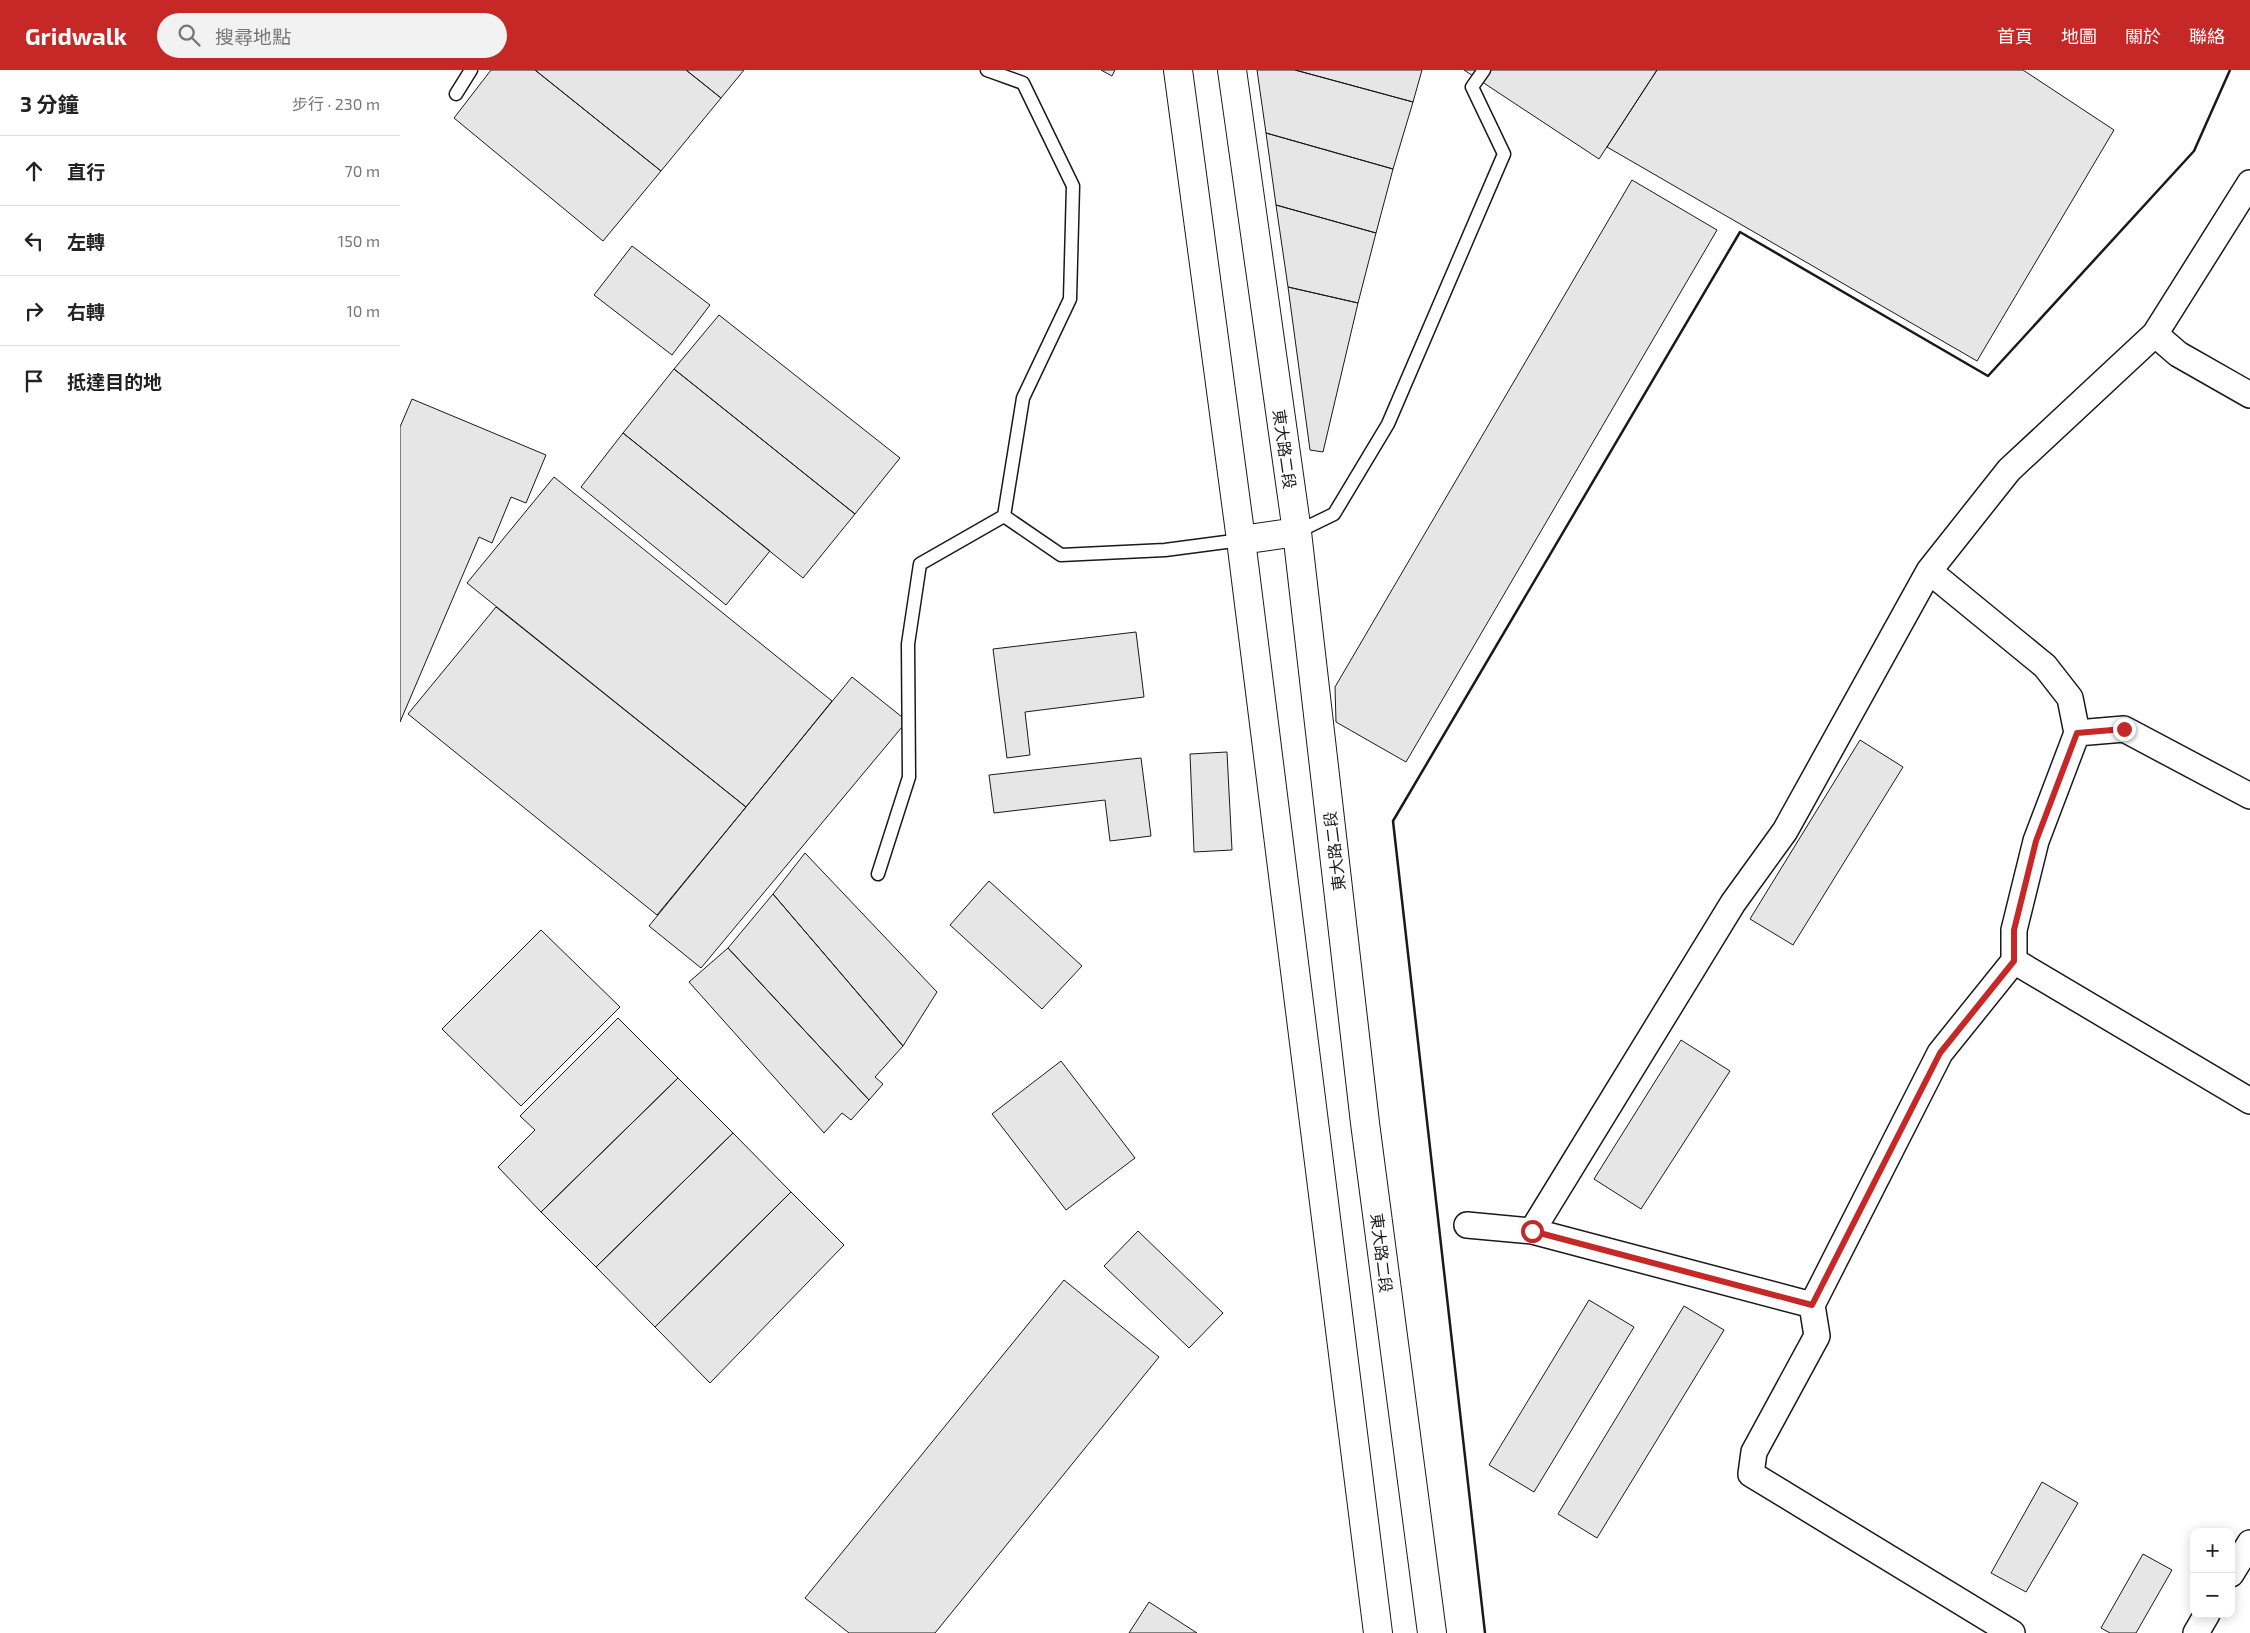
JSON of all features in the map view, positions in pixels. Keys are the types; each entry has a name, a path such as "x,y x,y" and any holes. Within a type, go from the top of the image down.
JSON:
{"street":[{"path":"1178,70 1241,540 1378,1633"},
{"name":"東大路二段","path":"1232,70 1297,532 1365,1124 1432,1633"},
{"path":"1532,1231 1733,903 1785,832 1929,570 2010,470 2156,334 2250,183"},
{"path":"2156,334 2178,354 2250,395"},
{"path":"1241,540 1297,532"},
{"path":"1929,570 2045,666 2070,698 2077,733 2036,841 2014,930 2014,961 1940,1053 1812,1305 1817,1336 1754,1452 1751,1474 2012,1633"},
{"path":"2077,733 2124,729 2250,796"},
{"path":"2014,961 2250,1102"},
{"path":"1467,1225 1532,1231 1812,1305"},
{"path":"2232,1573 2250,1543"},
{"path":"2196,1633 2205,1618"}],"lane":[{"path":"456,94 471,70"},
{"path":"988,70 1022,83 1073,186 1070,299 1022,398 1004,516"},
{"path":"1297,532 1334,514 1388,424 1504,154 1472,87 1484,70"},
{"path":"1004,516 1061,555 1165,550 1241,540"},
{"path":"878,874 909,777 908,644 920,564 1004,516"}],"building":[{"path":"491,70 535,70 661,171 603,241 454,118"},
{"path":"535,70 686,70 721,98 661,171"},
{"path":"686,70 744,70 721,98"},
{"path":"1101,70 1115,70 1112,76"},
{"path":"1257,70 1295,70 1413,102 1393,169 1266,133"},
{"path":"1295,70 1422,70 1413,102"},
{"path":"1464,70 1657,70 1599,159"},
{"path":"1657,70 2023,70 2114,130 1977,361 1607,147"},
{"path":"1266,133 1393,169 1376,233 1276,205"},
{"path":"1632,180 1717,230 1406,762 1336,722 1335,687"},
{"path":"1276,205 1376,233 1358,303 1288,287"},
{"path":"632,246 710,305 672,355 594,295"},
{"path":"1288,287 1358,303 1323,452 1310,450"},
{"path":"719,315 900,458 855,514 674,369"},
{"path":"674,369 855,514 803,578 623,433"},
{"path":"412,399 546,455 526,503 511,497 492,543 479,537 400,722 400,427"},
{"path":"623,433 770,551 726,605 581,487"},
{"path":"554,477 832,701 746,807 467,583"},
{"path":"496,607 746,807 657,915 408,714"},
{"path":"1136,632 1144,697 1025,712 1030,755 1007,758 993,649"},
{"path":"852,677 907,721 701,968 649,926"},
{"path":"1860,740 1903,767 1793,945 1750,919"},
{"path":"1227,752 1232,850 1194,852 1190,754"},
{"path":"1141,758 1151,836 1110,841 1105,800 994,813 989,775"},
{"path":"805,853 937,992 903,1046 773,894"},
{"path":"989,881 1082,966 1042,1009 950,925"},
{"path":"773,894 903,1046 875,1077 883,1084 869,1100 728,948"},
{"path":"541,930 620,1007 521,1106 442,1029"},
{"path":"728,948 869,1100 851,1120 842,1113 824,1133 689,982"},
{"path":"618,1018 678,1078 541,1212 498,1167 535,1130 520,1116"},
{"path":"1681,1040 1730,1071 1641,1209 1594,1179"},
{"path":"1061,1061 1135,1158 1066,1210 992,1114"},
{"path":"678,1078 733,1133 596,1267 541,1212"},
{"path":"733,1133 791,1192 655,1327 596,1267"},
{"path":"791,1192 844,1245 710,1383 655,1327"},
{"path":"1138,1231 1223,1313 1189,1348 1104,1266"},
{"path":"1064,1280 1159,1357 935,1633 849,1633 805,1598"},
{"path":"1589,1300 1634,1327 1534,1492 1489,1465"},
{"path":"1684,1306 1724,1330 1597,1538 1558,1514"},
{"path":"2042,1482 2078,1503 2026,1592 1991,1573"},
{"path":"2143,1554 2172,1570 2136,1633 2110,1633 2101,1628"},
{"path":"1149,1602 1197,1633 1129,1633"}],"wall":[{"path":"1485,1633 1393,821 1740,232 1988,376 2194,151 2230,70"}],"route":[{"path":"1532,1231 1812,1305 1940,1053 2014,961 2014,930 2036,841 2077,733 2124,729"}]}
